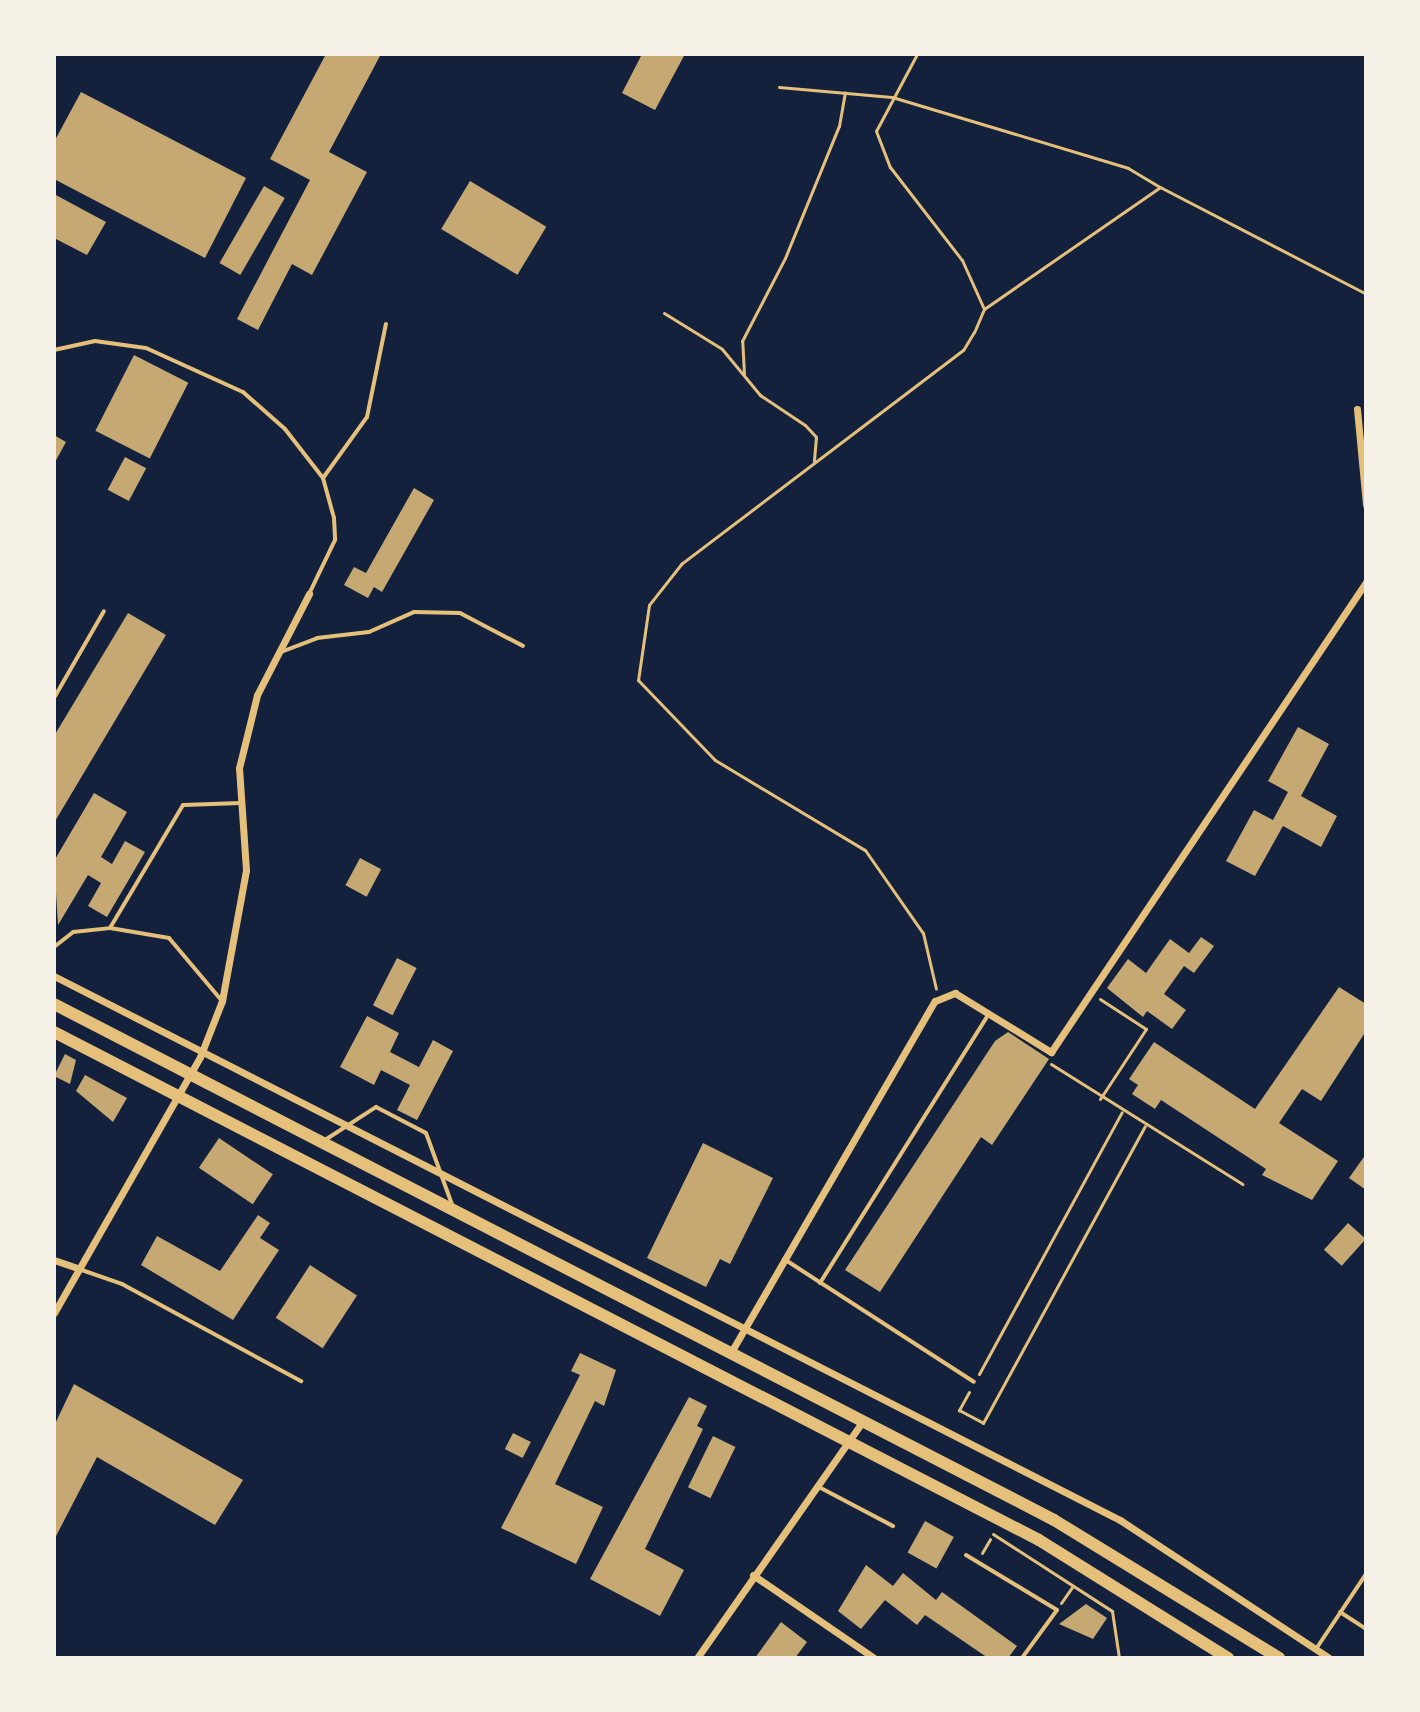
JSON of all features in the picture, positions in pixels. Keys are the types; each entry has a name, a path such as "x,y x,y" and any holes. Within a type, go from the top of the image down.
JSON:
{"main road":[{"path":"54,1004 1054,1520 1279,1658"},
{"path":"54,1032 174,1098 1039,1540 1228,1658"}],"street":[{"path":"1357,409 1366,505"},
{"path":"730,1354 743,1324 935,1001 955,993 1051,1052 1366,582"},
{"path":"54,1313 200,1057 222,1001 246,870 239,768 257,695 309,594"},
{"path":"54,976 200,1057 348,1124 1120,1520 1329,1658"},
{"path":"54,1260 77,1268"},
{"path":"697,1658 862,1422"},
{"path":"753,1575 874,1658"}],"lane":[{"path":"323,478 367,417 386,324"},
{"path":"54,350 95,341 146,348 243,392 285,429 323,478 335,540 309,594"},
{"path":"54,698 104,611"},
{"path":"279,653 317,638 369,632 414,612 460,613 523,646"},
{"path":"110,928 183,805 241,803"},
{"path":"54,947 73,932 110,928 169,938 222,1001"},
{"path":"820,1283 989,1014"},
{"path":"322,1142 376,1107 426,1133 454,1209"},
{"path":"782,1258 974,1382"},
{"path":"77,1268 122,1284 301,1381"},
{"path":"817,1486 893,1526"},
{"path":"966,1555 1057,1610 1022,1658"},
{"path":"1316,1649 1366,1574"},
{"path":"1340,1612 1366,1629"}],"path":[{"path":"917,54 876,131 890,167 962,260 984,309"},
{"path":"779,87 892,97 1128,168 1366,294"},
{"path":"744,374 742,341 785,258 839,126 845,93"},
{"path":"935,1001 937,976 923,933 865,850 715,760 638,680 649,605 682,563 963,350 984,309 1160,187"},
{"path":"664,313 722,349 744,374 816,437 814,461"},
{"path":"1091,992 1146,1029 1100,1099"},
{"path":"1051,1052 1051,1066 1242,1184"},
{"path":"1122,1112 959,1410 983,1423 1145,1126"},
{"path":"976,1562 990,1539"},
{"path":"1057,1610 1072,1587"}],"building":[{"path":"326,54 381,54 329,152 367,172 312,275 292,264 258,330 237,319 310,180 270,159"},
{"path":"642,54 685,54 655,110 622,93"},
{"path":"81,92 246,178 205,258 54,179 54,142"},
{"path":"470,181 546,227 517,275 441,229"},
{"path":"264,186 285,198 240,275 220,263"},
{"path":"54,194 106,222 87,255 54,238"},
{"path":"134,355 188,383 150,458 95,431"},
{"path":"54,435 66,442 54,464"},
{"path":"125,457 146,468 129,501 108,490"},
{"path":"414,488 434,500 382,592 374,587 368,598 344,585 354,567 366,573"},
{"path":"128,613 166,635 54,823 54,736"},
{"path":"1298,727 1329,744 1301,796 1337,816 1321,847 1283,826 1255,876 1226,861 1254,810 1273,820 1288,792 1268,781"},
{"path":"94,793 127,812 101,857 112,864 125,841 145,852 107,917 88,906 101,883 88,875 58,925 54,861"},
{"path":"360,858 381,869 367,897 345,885"},
{"path":"1201,937 1214,946 1194,973 1184,966 1164,994 1186,1010 1172,1029 1147,1011 1143,1017 1107,988 1128,959 1146,973 1170,939 1189,953"},
{"path":"397,958 417,968 393,1015 373,1005"},
{"path":"1339,987 1366,1004 1366,1031 1321,1101 1302,1089 1279,1123 1338,1161 1312,1200 1262,1175 1266,1169 1161,1100 1155,1109 1132,1094 1138,1085 1129,1079 1154,1042 1255,1109"},
{"path":"367,1016 399,1033 390,1052 419,1067 433,1040 453,1051 417,1120 397,1110 410,1085 381,1070 374,1085 340,1067"},
{"path":"1008,1032 1049,1059 992,1145 981,1137 880,1292 845,1270 995,1041"},
{"path":"65,1054 76,1060 70,1084 54,1076"},
{"path":"85,1075 127,1098 113,1122 76,1091"},
{"path":"219,1138 273,1174 253,1204 199,1168"},
{"path":"703,1143 773,1178 730,1264 720,1259 706,1287 647,1258"},
{"path":"1366,1154 1366,1190 1349,1178"},
{"path":"258,1215 270,1223 260,1238 279,1250 233,1320 141,1265 157,1236 220,1271"},
{"path":"1348,1223 1366,1239 1342,1266 1324,1250"},
{"path":"310,1265 357,1295 323,1348 276,1318"},
{"path":"580,1353 616,1370 604,1406 595,1401 555,1484 603,1507 576,1564 501,1528 580,1375 571,1371"},
{"path":"74,1384 243,1480 215,1525 97,1457 54,1540 54,1426"},
{"path":"689,1397 707,1406 697,1426 703,1429 645,1549 684,1570 660,1616 590,1579"},
{"path":"513,1433 531,1442 523,1458 505,1449"},
{"path":"713,1436 735,1447 710,1498 688,1487"},
{"path":"925,1521 954,1537 936,1568 908,1552"},
{"path":"866,1565 893,1586 903,1573 936,1600 942,1592 1017,1646 1008,1658 988,1658 925,1615 917,1625 885,1600 861,1629 838,1611"},
{"path":"1086,1604 1107,1618 1093,1639 1059,1624"},
{"path":"781,1622 807,1642 795,1658 755,1658"}]}
